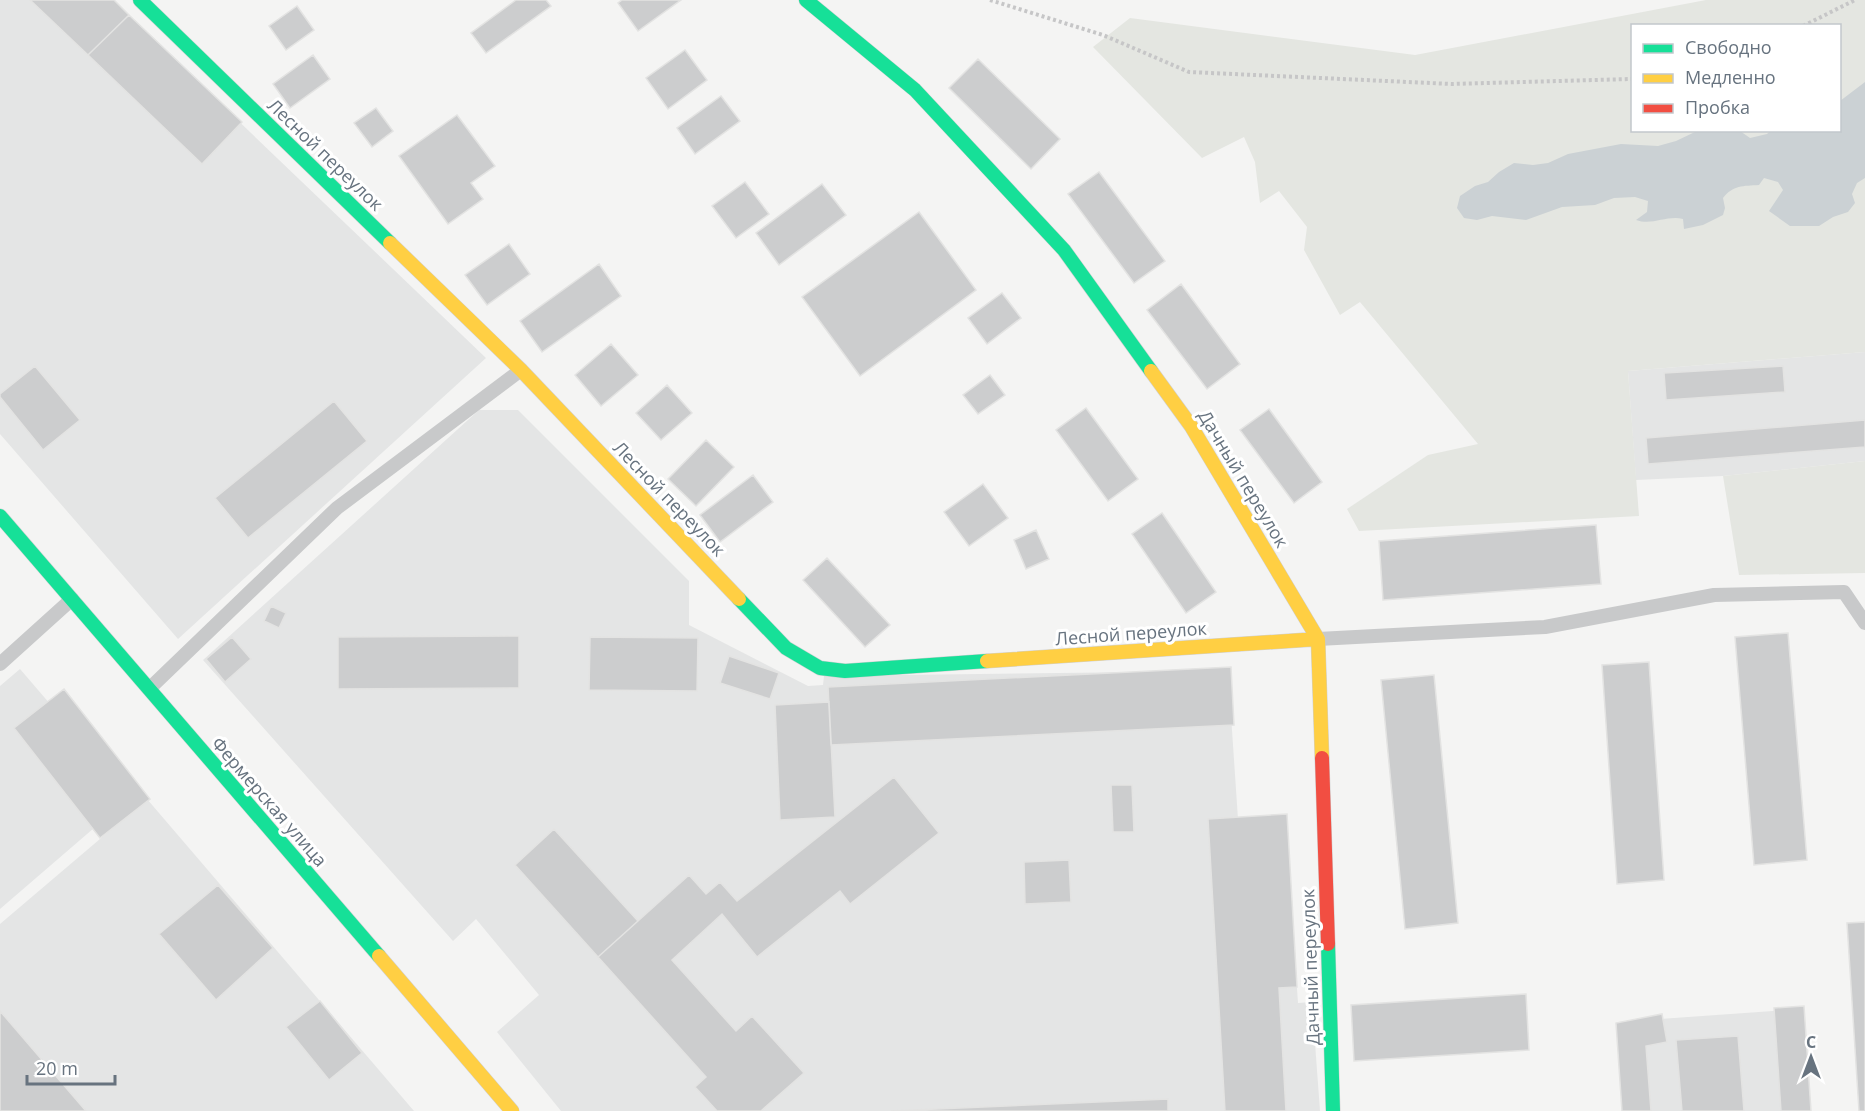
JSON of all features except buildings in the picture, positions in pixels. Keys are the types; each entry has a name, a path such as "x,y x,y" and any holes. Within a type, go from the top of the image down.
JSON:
{"street":[{"name":"Лесной переулок","path":"141,0 521,370 786,648 820,668 845,671 1318,639"},
{"name":"Дачный переулок","path":"806,0 915,90 1064,250 1191,426 1318,639 1334,1111"},
{"name":"Фермерская улица","path":"0,516 512,1111"}],"lane":[{"path":"149,689 337,508 521,370"},
{"path":"1318,639 1545,627 1714,595 1844,592 1865,623"},
{"path":"0,664 72,599"}],"path":[{"path":"990,0 1103,35 1189,72 1452,84 1631,79"},
{"path":"1807,24 1855,0"}],"shaded area":[{"path":"0,0 112,0 486,358 178,639 0,434"},
{"path":"1706,0 1865,0 1865,352 1628,371 1639,516 1359,531 1347,509 1428,455 1478,444 1360,302 1340,315 1304,250 1307,227 1279,191 1260,203 1255,162 1244,137 1202,158 1093,47 1130,18 1415,55"},
{"path":"1865,82 1865,178 1857,183 1852,194 1855,203 1848,212 1833,217 1819,226 1790,226 1769,211 1783,190 1778,182 1764,178 1759,185 1739,187 1727,194 1723,198 1725,208 1723,215 1703,225 1684,229 1683,219 1671,218 1648,222 1636,220 1647,212 1648,201 1635,197 1614,198 1595,205 1562,207 1526,220 1492,216 1477,220 1464,218 1457,208 1460,196 1475,186 1488,182 1514,163 1533,165 1548,163 1568,154 1621,144 1658,146 1695,132 1741,132 1750,138 1769,132 1841,132 1841,100"},
{"path":"1865,352 1865,461 1723,476 1636,480 1628,371"},
{"path":"479,410 518,410 689,581 689,625 808,686 823,685 824,676 1228,671 1238,819 1285,817 1298,1003 1312,1002 1320,1111 561,1111 497,1032 539,995 476,919 453,941 203,660"},
{"path":"1865,461 1865,573 1739,575 1723,476"},
{"path":"20,669 130,797 0,909 0,686"},
{"path":"147,799 414,1111 0,1111 0,924"},
{"path":"1800,1009 1810,1111 1623,1111 1618,1022"}],"traffic: fast":[{"path":"140,0 390,243"},
{"path":"806,0 915,90 1064,250 1151,371"},
{"path":"0,516 379,956"},
{"path":"739,599 786,648 820,668 845,671 987,661"},
{"path":"1328,944 1333,1111"}],"traffic: slow":[{"path":"390,243 521,370 739,599"},
{"path":"1151,371 1191,426 1318,639 1322,758"},
{"path":"987,661 1318,639"},
{"path":"379,956 512,1111"}],"traffic: jam":[{"path":"1322,758 1328,944"}]}
